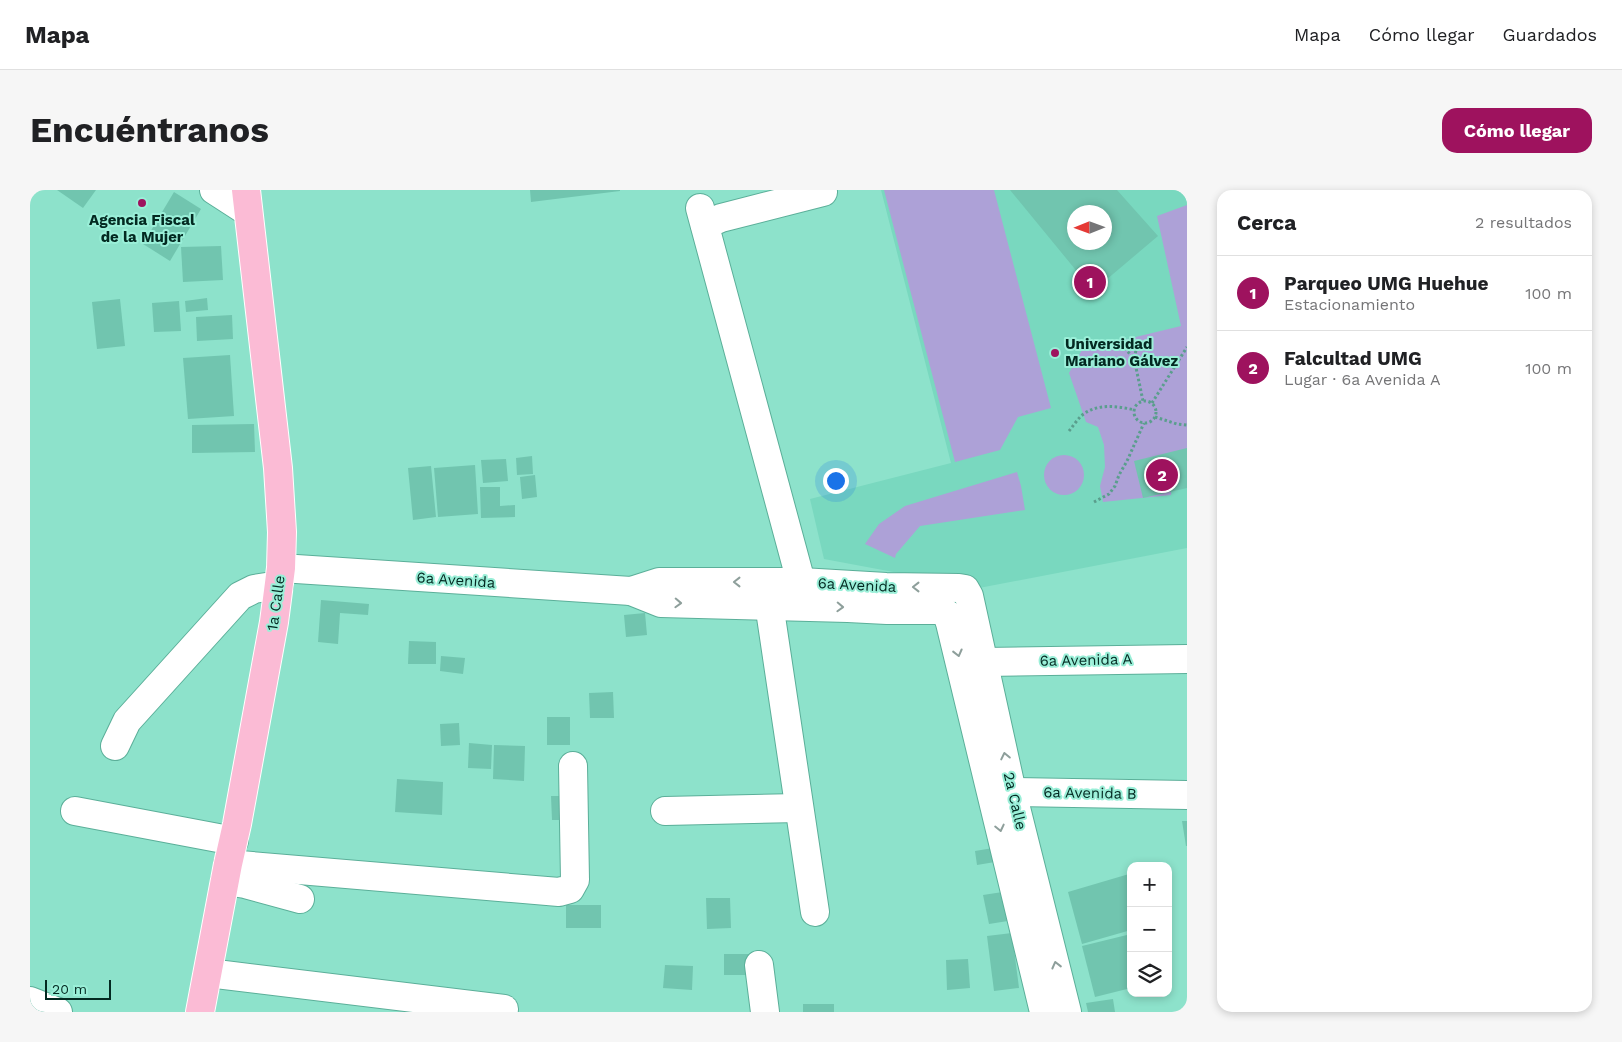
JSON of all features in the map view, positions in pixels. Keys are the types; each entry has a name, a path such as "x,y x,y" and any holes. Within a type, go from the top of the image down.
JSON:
{"main road":[{"name":"1a Calle","path":"200,1012 274,622 280,577 282,532 278,468 247,201"}],"street":[{"path":"214,190 247,201"},
{"path":"801,582 702,217 721,218 823,192"},
{"name":"6a Avenida","path":"115,746 127,721 240,596 280,577 631,591 661,603 768,594 848,608 940,610"},
{"name":"6a Avenida","path":"768,594 801,582 965,589"},
{"name":"2a Calle","path":"965,589 969,596 984,662 1002,793 1044,1012"},
{"path":"768,594 815,912"},
{"name":"2a Calle","path":"940,610 947,614 950,623 1067,1012"},
{"name":"6a Avenida A","path":"984,662 1187,658"},
{"path":"75,811 229,862 559,892 570,889 575,880 573,766"},
{"name":"6a Avenida B","path":"1002,793 1187,795"},
{"path":"665,811 799,808"},
{"path":"229,862 245,884 300,900"},
{"path":"759,965 765,1012"},
{"path":"208,973 504,1009"},
{"path":"30,1001 58,1012"}],"path":[{"path":"1134,358 1122,346 1138,343 1134,358 1143,401"},
{"path":"1152,403 1187,347"},
{"path":"1149,401 1152,403 1156,410 1155,417 1151,422 1144,423 1136,417 1135,410 1138,403 1149,401"},
{"path":"1069,431 1082,415 1095,409 1116,406 1135,410"},
{"path":"1155,417 1187,426"},
{"path":"1094,502 1109,494 1115,486 1144,423"}],"shaded area":[{"name":"Universidad Mariano Gálvez","path":"881,190 1187,190 1187,548 979,588 824,559 810,499 951,463"},
{"path":"884,190 994,190 1051,408 1018,417 1000,450 955,462"},
{"path":"1187,205 1187,472 1172,475 1171,495 1103,502 1100,486 1105,467 1104,445 1098,427 1086,422 1069,373 1082,350 1181,326 1157,216"},
{"path":"1068,455 1075,458 1081,464 1084,475 1083,483 1075,492 1068,495 1060,495 1053,492 1045,483 1044,471 1047,464 1056,456"},
{"path":"1017,472 1025,510 920,526 896,554 895,558 865,544 879,524 905,506"}],"building":[{"path":"57,190 96,190 83,208"},
{"path":"530,190 620,190 620,191 531,202"},
{"path":"1010,190 1117,190 1158,236 1093,291"},
{"path":"174,192 201,209 170,261 143,244"},
{"path":"221,246 223,280 183,282 181,247"},
{"path":"207,298 208,310 186,312 185,301"},
{"path":"120,299 125,346 97,349 92,302"},
{"path":"179,301 181,331 154,332 152,303"},
{"path":"232,315 233,339 197,341 196,317"},
{"path":"230,355 234,416 188,419 183,358"},
{"path":"254,424 255,452 192,453 192,425"},
{"path":"1187,448 1187,488 1143,498 1134,461"},
{"path":"532,456 533,474 517,475 516,458"},
{"path":"506,459 508,481 483,483 481,460"},
{"path":"475,465 478,514 438,517 434,468"},
{"path":"431,466 436,517 413,520 408,468"},
{"path":"535,475 537,497 522,499 520,477"},
{"path":"480,487 500,487 500,506 515,505 515,517 481,518"},
{"path":"321,600 369,604 368,615 340,613 338,644 318,642"},
{"path":"645,613 647,635 626,637 624,615"},
{"path":"409,641 436,642 436,664 408,664"},
{"path":"441,656 465,658 463,674 440,671"},
{"path":"613,692 614,718 590,718 589,693"},
{"path":"547,717 570,717 570,745 547,745"},
{"path":"459,723 460,745 441,746 440,724"},
{"path":"469,743 492,745 491,769 468,768"},
{"path":"494,745 525,746 524,781 493,779"},
{"path":"397,779 443,782 442,815 395,812"},
{"path":"551,796 571,796 572,820 552,820"},
{"path":"1182,821 1187,821 1187,846 1186,846"},
{"path":"999,847 1001,861 977,865 975,851"},
{"path":"1127,875 1127,931 1082,944 1068,892"},
{"path":"1009,891 1014,920 989,924 983,895"},
{"path":"706,898 730,898 731,928 707,929"},
{"path":"566,905 601,905 601,928 566,928"},
{"path":"1012,933 1019,988 994,991 987,936"},
{"path":"1127,935 1127,989 1095,997 1082,946"},
{"path":"724,954 751,954 751,975 724,975"},
{"path":"968,959 970,988 947,990 946,960"},
{"path":"665,965 693,966 692,990 663,988"},
{"path":"1113,999 1115,1012 1088,1012 1086,1003"},
{"path":"803,1004 834,1004 834,1012 803,1012"}],"place":[{"name":"Agencia Fiscal de la Mujer","path":"142,203"},
{"name":"Parqueo UMG Huehue","path":"1090,282"},
{"name":"Universidad Mariano Gálvez","path":"1055,353"},
{"name":"Falcultad UMG","path":"1162,475"}]}
